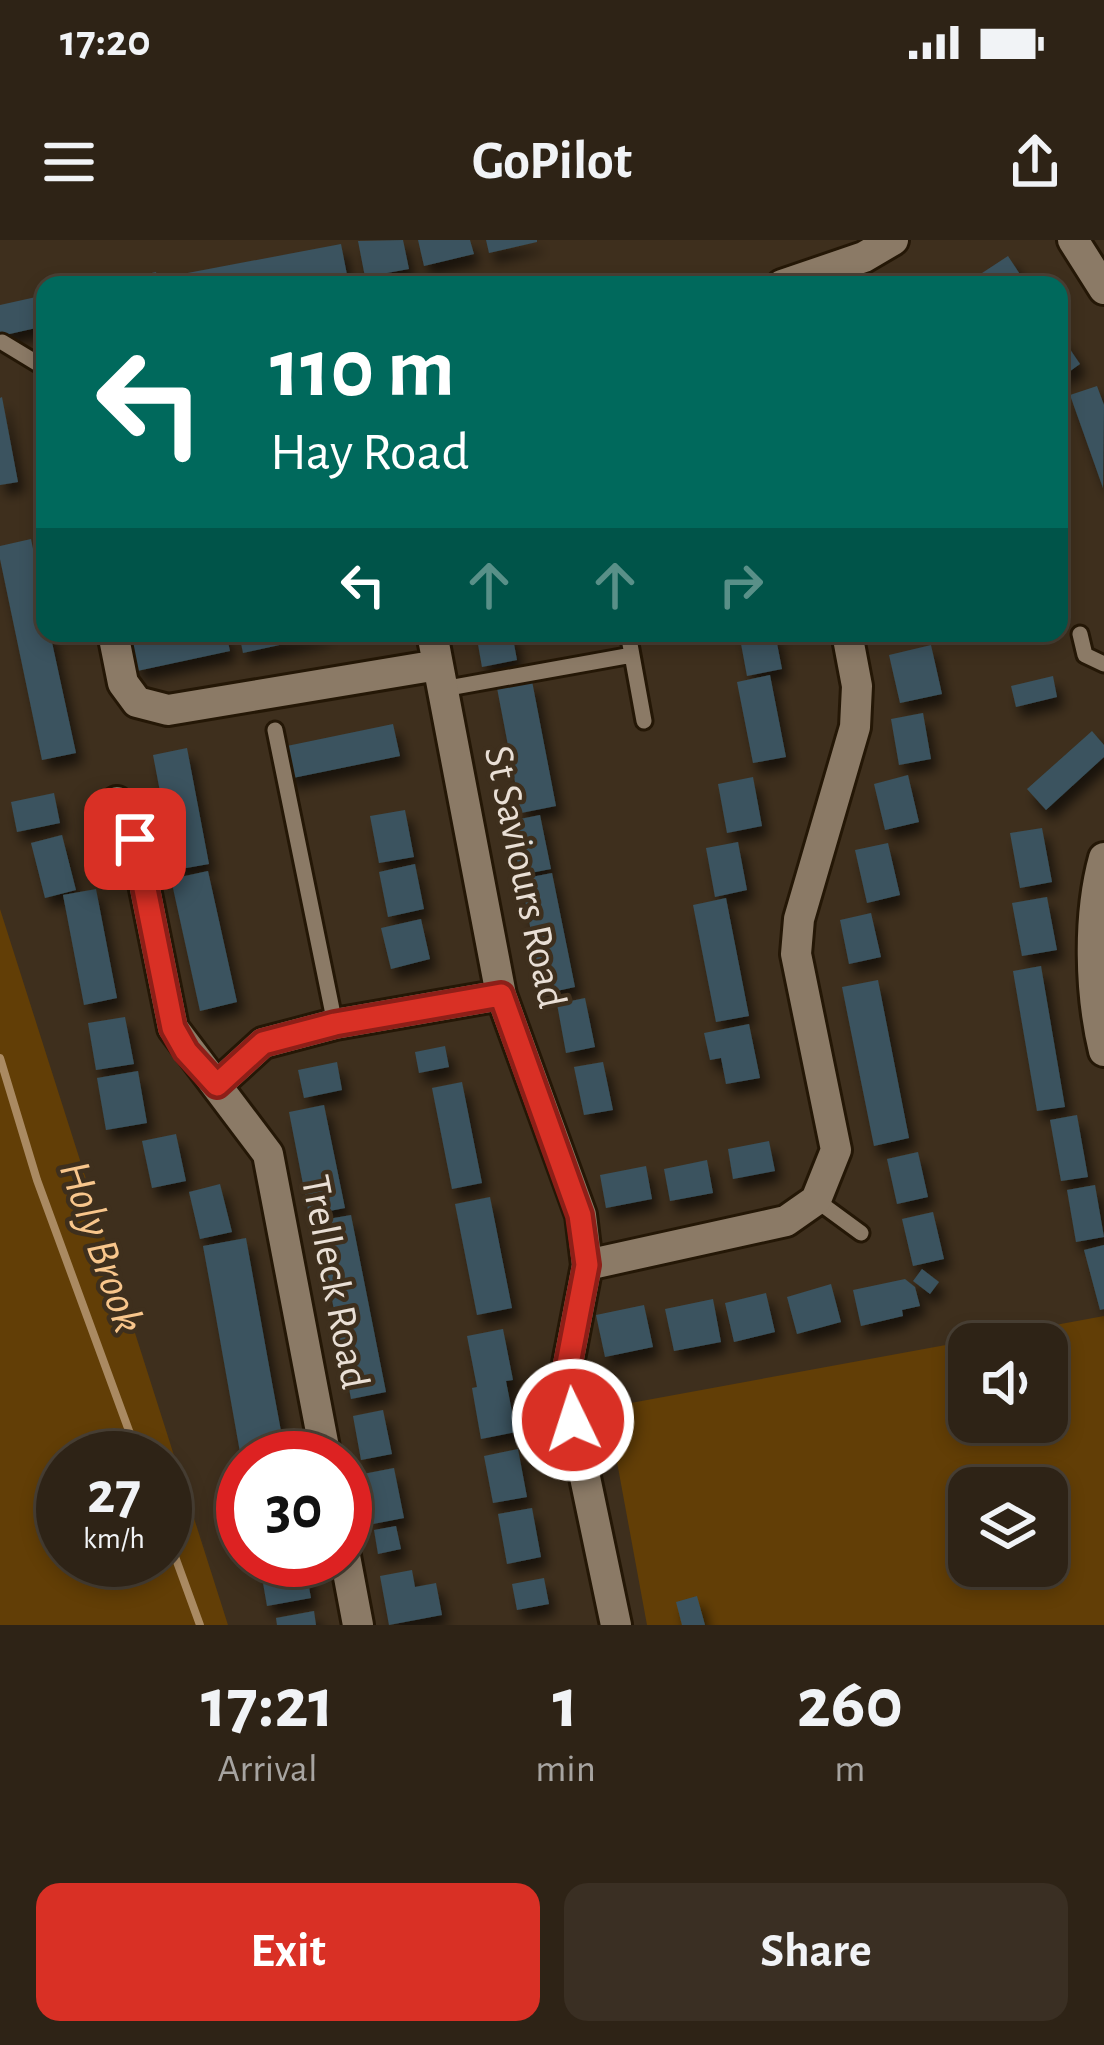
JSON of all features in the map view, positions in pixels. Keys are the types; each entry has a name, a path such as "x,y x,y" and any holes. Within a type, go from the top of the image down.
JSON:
{"street":[{"path":"808,276 864,257 893,240"},
{"path":"1088,249 1104,289"},
{"path":"115,642 123,683 137,702 168,710 440,677"},
{"name":"St Saviours Road","path":"434,642 501,995 580,1215 587,1265 567,1369 573,1420 616,1625"},
{"path":"587,1265 786,1221 817,1200 836,1150 796,954 799,919 855,727 857,686 849,642"},
{"name":"Trelleck Road","path":"117,802 135,839 173,1028 268,1154 321,1431"},
{"path":"1104,858 1094,941 1104,1051"},
{"path":"217,1085 263,1043 335,1024 501,995"},
{"path":"351,1587 358,1625"}],"lane":[{"path":"2,342 36,363"},
{"path":"1080,634 1085,655 1104,664"},
{"path":"630,642 644,721"},
{"path":"440,677 632,655"},
{"path":"274,730 335,1024"},
{"path":"817,1200 861,1233"}],"shaded area":[{"path":"0,909 166,1431 36,1431 36,1587 192,1587 192,1512 228,1625 0,1625"},
{"path":"1104,1316 1104,1625 647,1625 617,1462 598,1409 948,1345 948,1443 1068,1443 1066,1323"}],"building":[{"path":"403,240 409,269 365,276 358,241"},
{"path":"418,240 470,240 474,254 424,266"},
{"path":"486,240 537,240 537,242 489,253"},
{"path":"341,244 347,276 177,276"},
{"path":"1008,256 1021,276 980,276"},
{"path":"36,297 36,328 5,335 0,345 0,305"},
{"path":"1068,346 1080,364 1068,373"},
{"path":"1097,386 1104,405 1103,488 1070,395"},
{"path":"0,398 18,482 0,485"},
{"path":"31,539 36,564 36,642 52,642 76,753 42,760 0,546"},
{"path":"131,642 228,642 230,651 137,671"},
{"path":"241,642 293,642 243,653"},
{"path":"478,642 514,642 517,660 482,667"},
{"path":"741,642 777,642 782,669 747,676"},
{"path":"931,645 942,694 900,703 889,655"},
{"path":"770,675 786,757 753,763 737,682"},
{"path":"1053,676 1057,697 1016,707 1011,686"},
{"path":"532,681 556,806 521,813 497,688"},
{"path":"923,713 931,759 899,765 891,719"},
{"path":"393,724 400,756 288,779 282,747"},
{"path":"1092,731 1104,745 1104,757 1046,810 1027,789"},
{"path":"187,748 209,864 175,870 153,755"},
{"path":"908,775 919,822 885,830 874,784"},
{"path":"753,777 762,826 727,833 718,784"},
{"path":"54,793 60,823 17,832 11,802"},
{"path":"405,810 414,857 379,863 370,816"},
{"path":"540,815 551,869 520,875 510,821"},
{"path":"1042,828 1052,882 1020,888 1010,833"},
{"path":"62,835 76,890 45,898 31,843"},
{"path":"738,842 747,890 715,897 706,848"},
{"path":"888,843 900,895 867,903 855,850"},
{"path":"415,864 424,909 388,917 379,872"},
{"path":"208,871 237,1002 200,1011 171,879"},
{"path":"552,873 575,987 543,994 521,879"},
{"path":"96,889 117,998 84,1005 63,895"},
{"path":"1047,897 1057,950 1022,956 1012,903"},
{"path":"726,898 749,1016 716,1022 693,905"},
{"path":"871,913 881,957 849,964 840,920"},
{"path":"421,919 430,959 391,969 381,928"},
{"path":"1041,966 1065,1107 1037,1111 1013,971"},
{"path":"878,980 909,1138 874,1146 842,987"},
{"path":"585,998 595,1047 566,1053 557,1004"},
{"path":"125,1017 134,1064 96,1070 88,1023"},
{"path":"749,1024 760,1078 726,1084 721,1058 710,1060 704,1033"},
{"path":"445,1046 449,1067 419,1073 415,1052"},
{"path":"337,1062 342,1090 304,1098 298,1070"},
{"path":"603,1062 613,1110 584,1115 574,1067"},
{"path":"138,1071 147,1123 106,1130 97,1078"},
{"path":"462,1082 482,1183 452,1189 432,1088"},
{"path":"324,1105 345,1208 309,1215 289,1112"},
{"path":"1077,1115 1088,1177 1061,1181 1050,1120"},
{"path":"176,1134 186,1181 152,1188 142,1141"},
{"path":"769,1141 775,1171 733,1179 728,1149"},
{"path":"918,1152 928,1197 897,1204 887,1159"},
{"path":"707,1160 713,1193 670,1201 664,1169"},
{"path":"646,1166 652,1199 606,1208 600,1175"},
{"path":"220,1184 232,1232 200,1239 189,1192"},
{"path":"1095,1185 1104,1237 1076,1242 1067,1190"},
{"path":"490,1197 512,1308 477,1315 455,1204"},
{"path":"933,1212 944,1259 913,1266 902,1219"},
{"path":"351,1215 386,1392 351,1399 317,1221"},
{"path":"246,1238 281,1431 236,1431 203,1246"},
{"path":"1104,1245 1104,1309 1100,1310 1084,1250"},
{"path":"922,1269 939,1282 930,1294 913,1281"},
{"path":"905,1279 915,1287 920,1306 902,1310 903,1316 861,1326 853,1290"},
{"path":"831,1284 841,1322 797,1334 787,1297"},
{"path":"766,1293 775,1332 734,1342 725,1303"},
{"path":"713,1299 721,1342 674,1351 665,1309"},
{"path":"644,1305 653,1347 605,1357 596,1315"},
{"path":"503,1329 516,1432 481,1439 467,1336"},
{"path":"383,1410 392,1454 372,1458 372,1431 356,1431 353,1416"},
{"path":"518,1449 527,1497 493,1503 484,1456"},
{"path":"394,1468 404,1518 373,1524 372,1472"},
{"path":"532,1508 541,1557 507,1564 498,1514"},
{"path":"396,1526 401,1549 378,1554 374,1530"},
{"path":"412,1570 415,1587 436,1583 442,1615 389,1625 380,1576"},
{"path":"544,1578 549,1604 517,1610 512,1584"},
{"path":"264,1587 309,1587 311,1598 267,1606"},
{"path":"697,1596 705,1625 682,1625 676,1602"},
{"path":"314,1611 316,1625 277,1625 276,1618"}],"waterway":[{"name":"Holy Brook","path":"0,1058 37,1180 129,1431"},
{"name":"Holy Brook","path":"186,1587 200,1625"}],"route":[{"path":"135,839 173,1028 186,1051 217,1085 263,1043 335,1024 501,995 580,1215 587,1265 567,1369 573,1420"}]}
